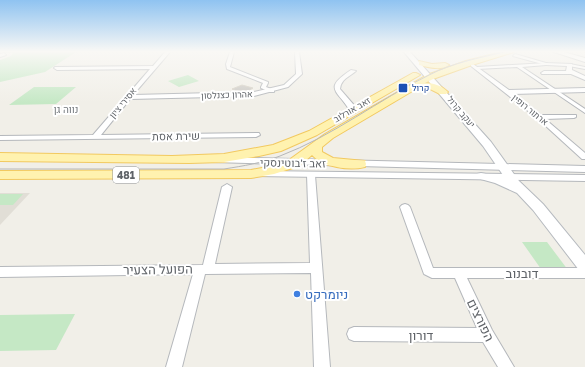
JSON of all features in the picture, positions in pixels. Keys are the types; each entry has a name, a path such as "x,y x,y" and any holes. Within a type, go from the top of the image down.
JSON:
{"main road":[{"name":"זאב אורלוב","path":"210,160 245,155 278,147 317,130 350,106 367,102 396,85 427,70 432,69"},
{"name":"זאב אורלוב","path":"251,174 269,171 294,163 316,145 414,86 427,70"},
{"name":"יעקב קרול","path":"427,70 443,92 510,172"},
{"path":"414,86 432,86 443,92"},
{"path":"316,145 316,153 320,157 333,161 354,164"},
{"name":"זאב ז'בוטינסקי","path":"0,157 210,160"},
{"path":"510,172 521,191 538,207"},
{"path":"510,172 585,266"},
{"name":"זאב ז'בוטינסקי","path":"0,175 251,174"},
{"path":"481,176 499,180 521,191"}],"street":[{"name":"אסירי ציון","path":"95,138 128,97 153,69"},
{"path":"231,69 266,83 263,87 272,91"},
{"name":"אהרון כצנלסון","path":"128,97 230,96 254,94 272,91 290,83 298,74 298,69"},
{"name":"ארתור רופין","path":"479,69 539,117 585,157"},
{"path":"523,69 585,111"},
{"path":"569,69 569,71 585,78"},
{"path":"350,106 341,97 338,91 338,86 343,78 353,71"},
{"path":"544,73 574,72"},
{"path":"508,92 585,90"},
{"path":"539,117 574,116"},
{"name":"שירת אסת","path":"0,138 256,135"},
{"name":"זאב ז'בוטינסקי","path":"210,160 354,164 510,172 585,178"},
{"path":"322,367 311,175 315,170 324,166 354,164"},
{"name":"זאב ז'בוטינסקי","path":"251,174 481,176 510,172 585,169"},
{"path":"174,367 204,269 226,187"},
{"name":"דובנוב","path":"405,207 428,271 432,273 585,273"},
{"name":"הפועל הצעיר","path":"0,272 316,268"},
{"name":"הפורצים","path":"459,273 488,334 506,367"},
{"name":"דורון","path":"354,334 488,334"}],"shaded area":[{"path":"0,193 30,193 0,225"}],"green space":[{"path":"0,69 49,69 45,72 0,82"},
{"path":"188,75 199,81 179,87 168,81"},
{"path":"34,87 76,87 56,104 9,105"},
{"path":"0,194 23,194 13,205 0,205"},
{"path":"522,242 547,242 568,270 541,269"},
{"path":"75,314 56,350 0,351 0,315"}],"building":[{"path":"242,85 253,88 248,91 237,91 232,89"}],"tram line":[{"path":"0,169 224,169 259,162 300,148 410,85 442,69"}],"place":[{"name":"קרול","path":"403,88"},
{"name":"ניומרקט","path":"297,294"}],"district":[{"name":"נווה גן","path":"66,109"}]}
